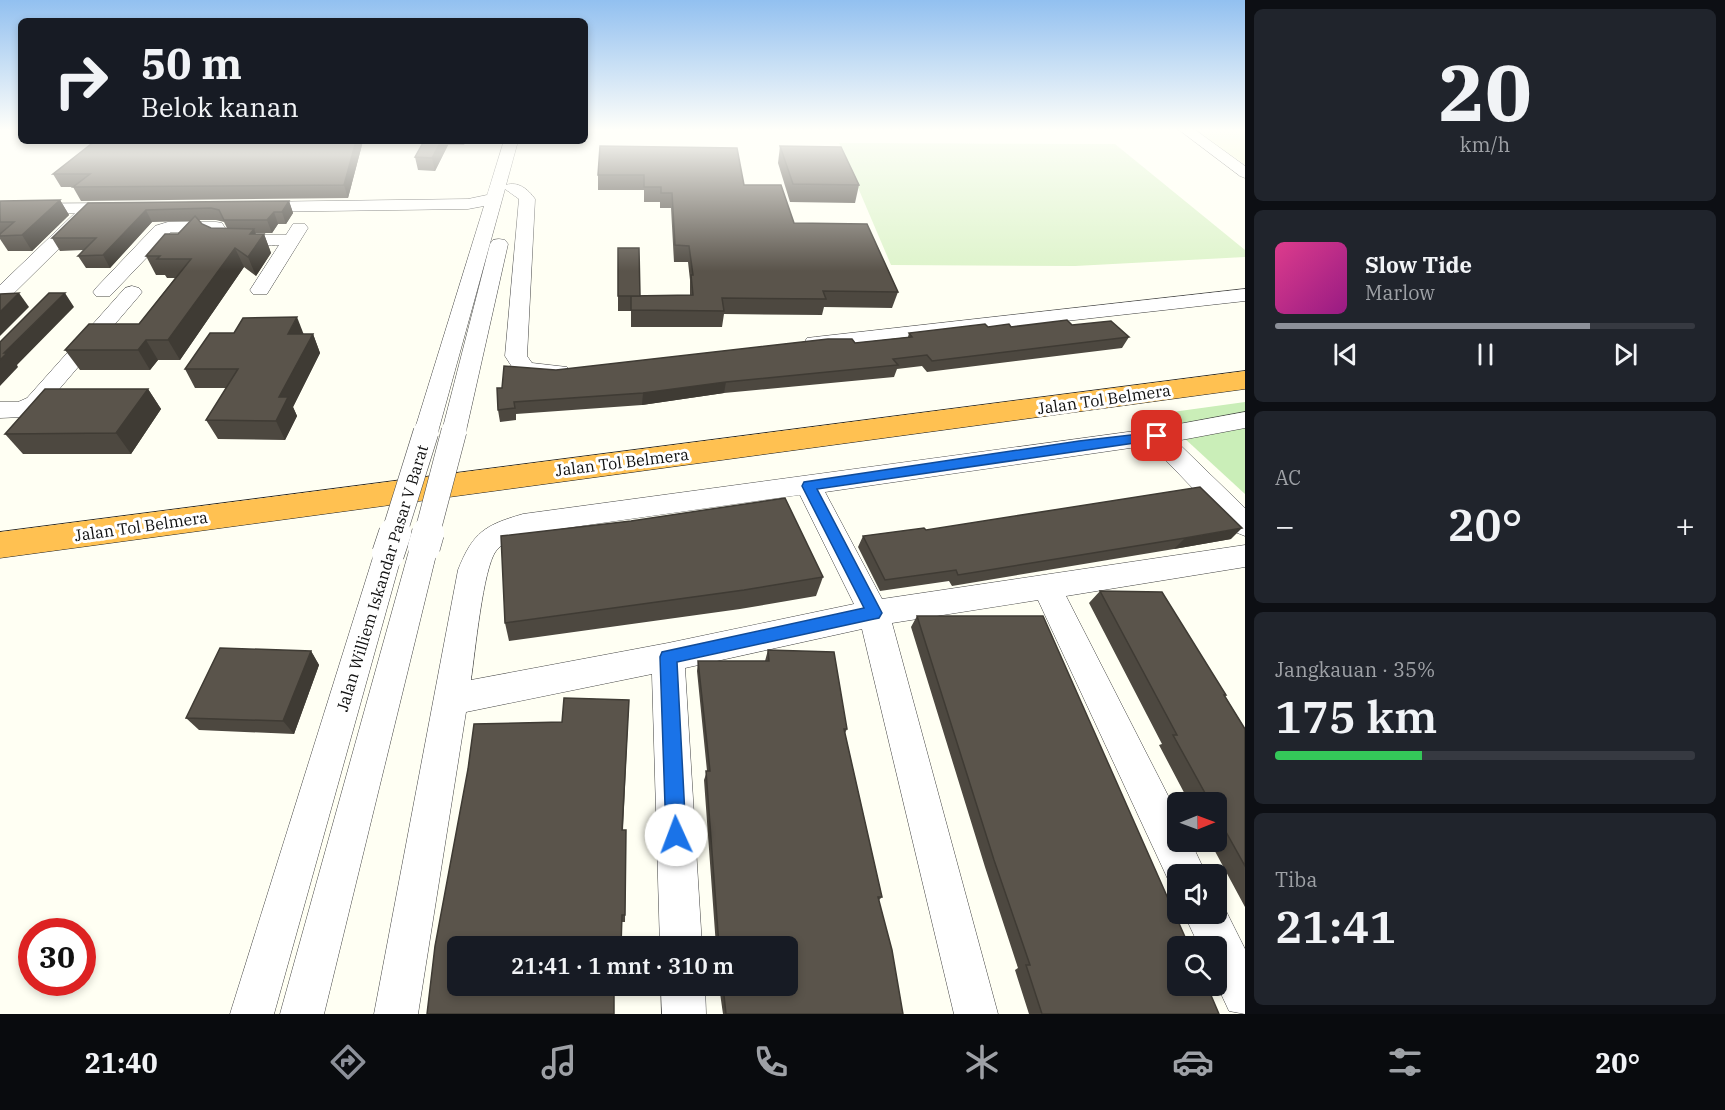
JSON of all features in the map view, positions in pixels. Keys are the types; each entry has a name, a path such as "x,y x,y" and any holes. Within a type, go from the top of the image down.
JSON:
{"highway":[{"name":"Jalan Tol Belmera","path":"0,523 1245,361"},
{"name":"Jalan Tol Belmera","path":"0,545 1245,380"}],"street":[{"name":"Jalan Williem Iskandar Pasar V Barat","path":"252,1014 501,176"},
{"name":"Jalan Williem Iskandar Pasar V Barat","path":"302,1014 454,431 515,176"},
{"path":"512,188 523,194 526,200 516,356 519,363 531,370 557,372 580,369"},
{"path":"236,207 468,204 494,199"},
{"path":"260,290 313,207"},
{"path":"0,208 136,208"},
{"path":"0,296 90,208"},
{"path":"103,292 161,230 168,227 212,226 217,229 216,237 220,240 292,240"},
{"path":"0,410 22,409 35,403 132,292"},
{"path":"794,345 1245,295"},
{"path":"396,1014 473,570 480,550 488,539 499,532 523,524 1157,436 1245,420"},
{"path":"1157,436 1245,525"},
{"path":"809,486 874,613 976,1014"},
{"path":"450,699 668,657 874,613 1245,556"},
{"path":"1046,586 1181,864"},
{"path":"668,657 681,936"},
{"path":"1210,924 1245,995"},
{"path":"683,996 684,1014"}],"green space":[{"path":"853,176 1155,176 1245,250 1245,257 1075,266 891,265"},
{"path":"1245,402 1245,494 1158,414"}],"building":[{"path":"87,176 346,176 344,185 73,187"},
{"path":"644,176 742,176 744,185 781,185 794,223 867,224 898,292 823,291 826,299 722,298 724,311 631,310 631,296 693,295 689,246 675,245 672,193 661,193 661,187 644,187"},
{"path":"790,176 855,176 859,185 793,184"},
{"path":"60,200 22,235 0,236 14,222 0,222 0,201"},
{"path":"289,201 282,212 274,212 267,220 224,220 219,210 211,208 146,210 103,255 78,256 96,238 52,238 88,203"},
{"path":"195,216 202,224 211,228 254,229 250,234 264,234 248,257 235,248 168,340 146,340 138,350 65,350 89,324 139,324 191,259 157,259 160,256 146,256 165,234 178,234"},
{"path":"618,248 639,248 640,296 618,296"},
{"path":"19,293 0,312 0,294"},
{"path":"49,293 65,293 4,353 7,353 0,360 0,342"},
{"path":"297,317 288,334 313,334 279,397 288,397 276,421 206,420 238,369 185,369 210,333 234,333 243,318"},
{"path":"1067,320 1072,325 1111,321 1129,337 932,361 927,355 893,359 898,365 726,382 643,393 514,402 515,408 498,410 497,388 502,388 504,366 556,370 828,339 852,339 855,343 912,337 909,333 985,324 988,327 1009,324 1011,327"},
{"path":"45,389 148,389 116,433 5,434"},
{"path":"1200,487 1242,528 958,575 956,570 885,580 863,536 924,528 926,530"},
{"path":"785,498 823,577 505,623 501,536 631,521"},
{"path":"1100,591 1162,592 1245,729 1245,866 1227,834 1227,792 1204,792 1173,735 1177,735"},
{"path":"917,616 1043,616 1167,896 1167,924 1179,924 1185,936 1167,936 1167,996 1211,996 1219,1014 1042,1014 1026,965 1030,965 994,860"},
{"path":"220,648 311,651 283,721 186,718"},
{"path":"768,650 834,652 847,729 844,729 882,897 878,897 892,950 903,1014 726,1014 724,996 798,996 798,936 718,936 706,771 710,771 698,661 769,661"},
{"path":"564,698 629,700 622,830 626,830 625,915 622,915 621,936 447,936 447,996 614,996 614,1014 427,1014 435,946 468,769 474,724 562,722"}],"route":[{"path":"676,835 668,657 874,613 809,486 1157,436"}]}
